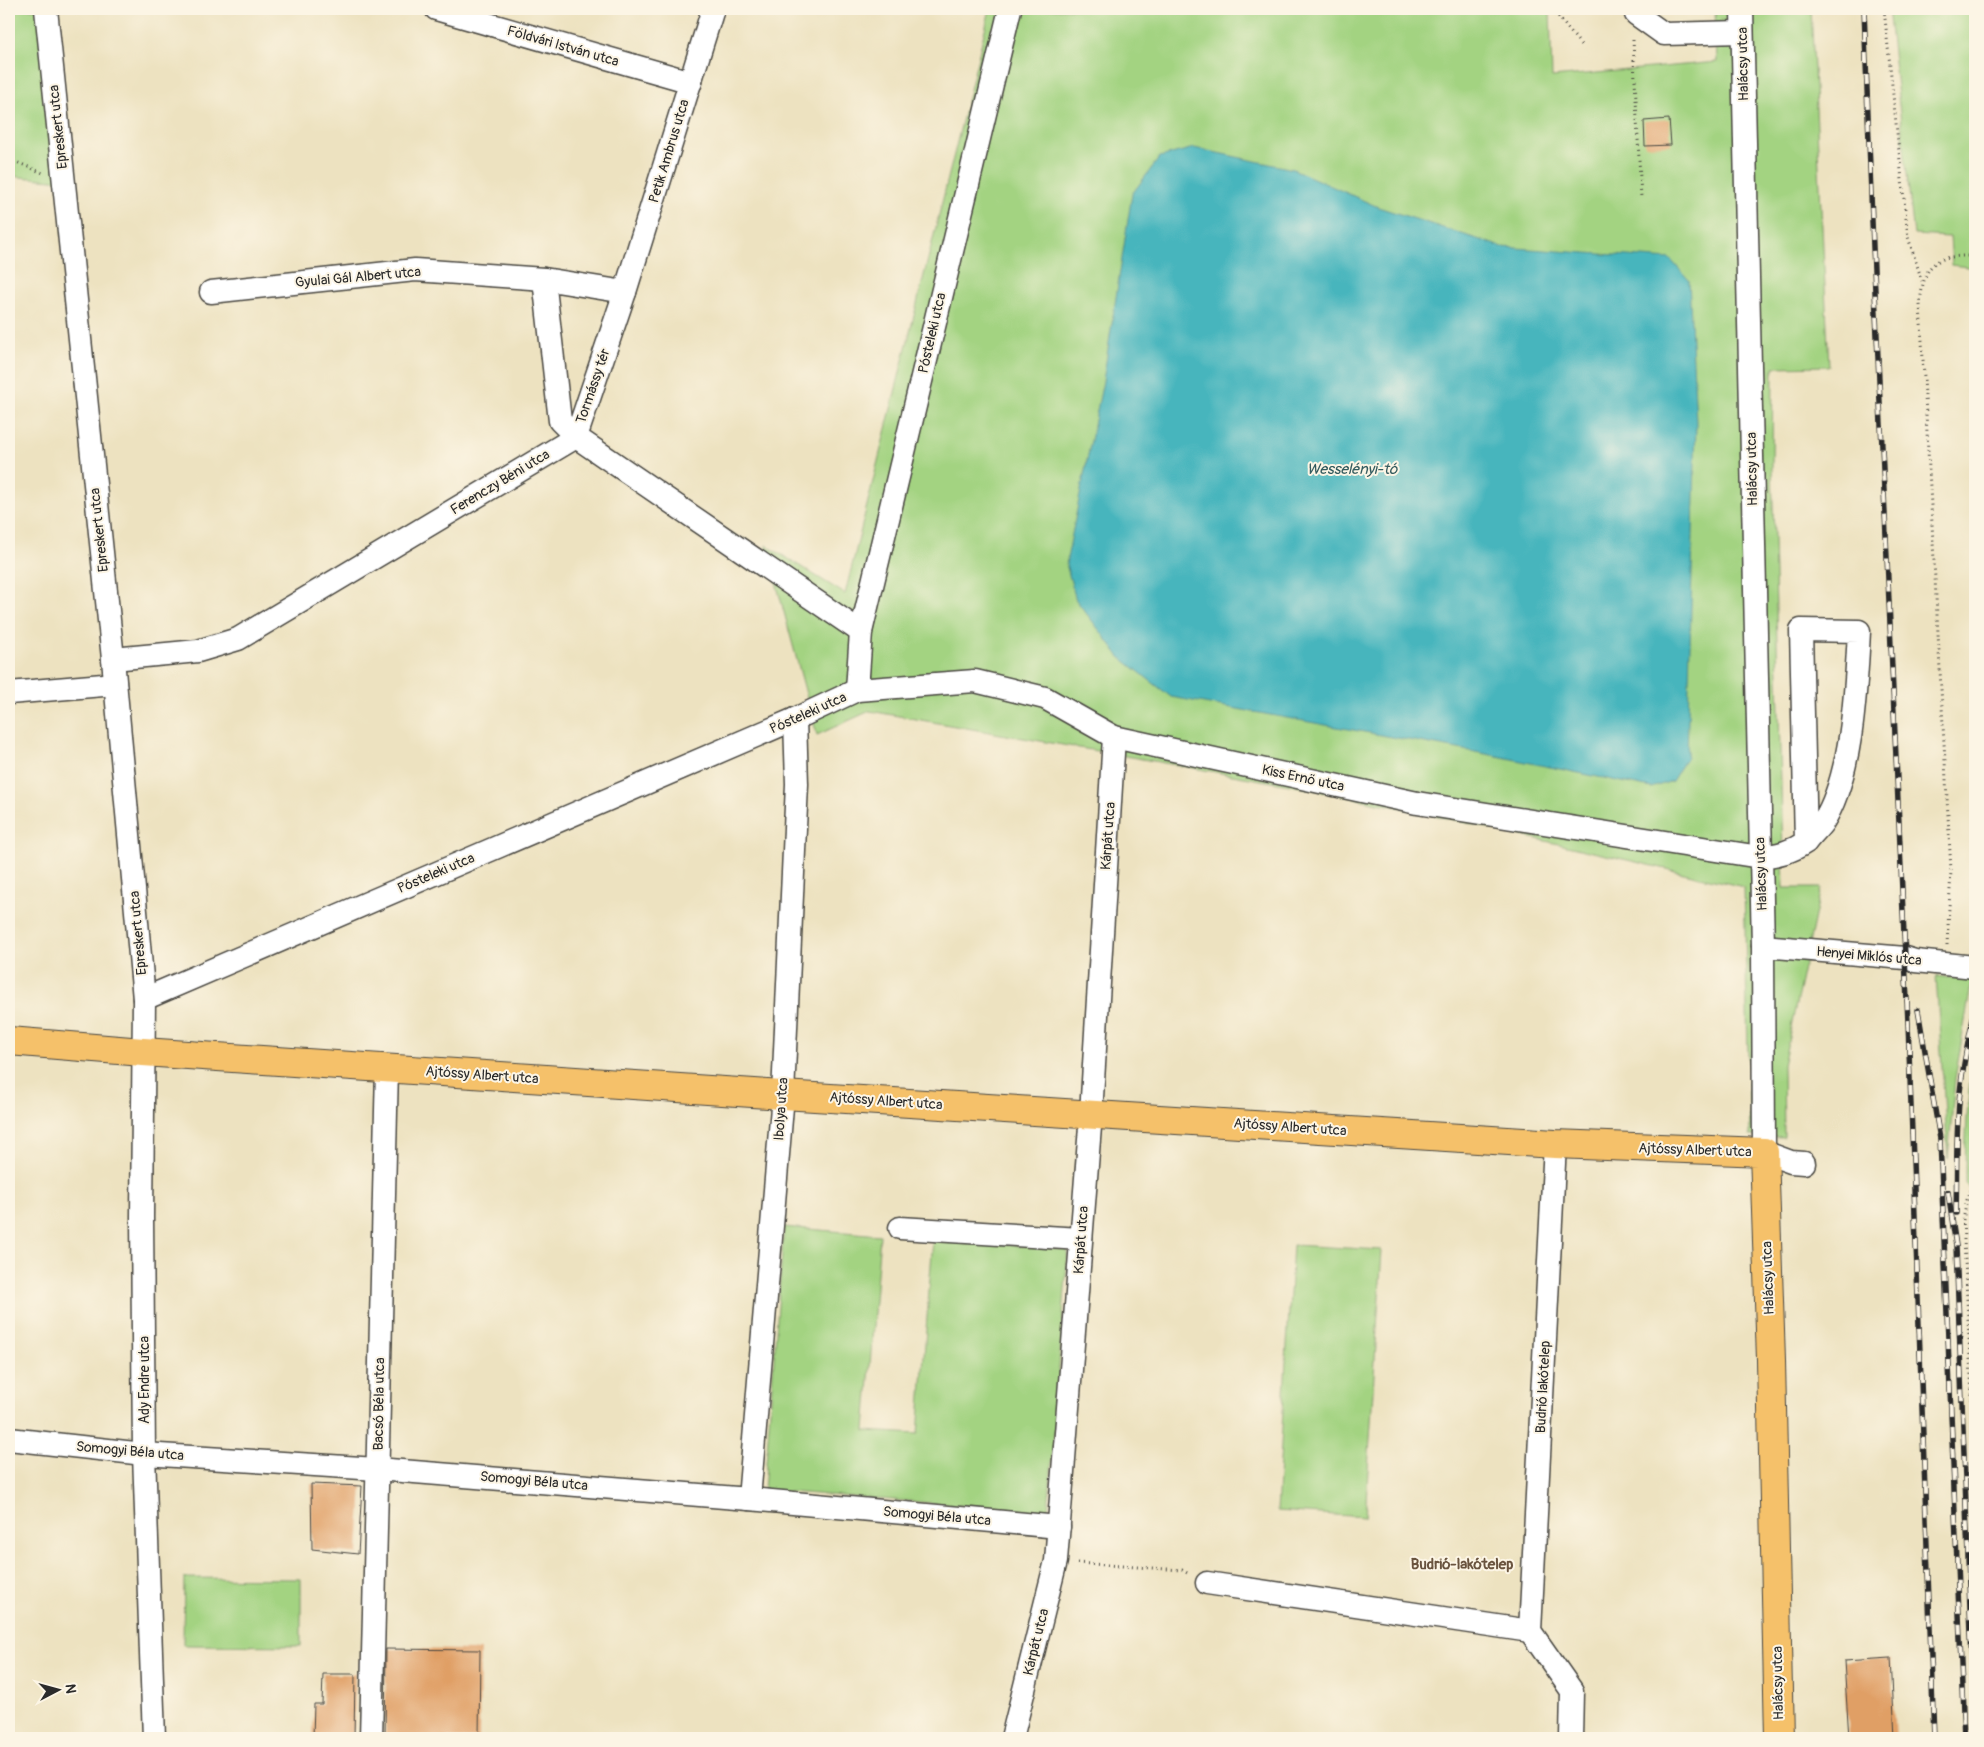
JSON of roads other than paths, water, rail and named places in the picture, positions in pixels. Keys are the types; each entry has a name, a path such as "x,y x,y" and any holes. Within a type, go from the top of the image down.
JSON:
{"main road":[{"name":"Ajtóssy Albert utca","path":"9,1041 387,1069 1555,1144 1764,1152"},
{"name":"Halácsy utca","path":"1764,1152 1771,1360 1779,1738"}],"street":[{"name":"Epreskert utca","path":"46,9 115,684 144,999 143,1052"},
{"name":"Földvári István utca","path":"436,9 691,82"},
{"name":"Petik Ambrus utca","path":"625,292 713,9"},
{"name":"Pósteleki utca","path":"144,999 795,719 857,690 861,632 1010,9"},
{"path":"1636,9 1636,14 1664,34 1742,32"},
{"name":"Halácsy utca","path":"1742,9 1763,946 1764,1152"},
{"name":"Gyulai Gál Albert utca","path":"211,292 415,270 544,279 625,292"},
{"name":"Tormássy tér","path":"544,279 560,421 576,437 625,292"},
{"path":"576,437 861,632"},
{"name":"Ferenczy Béni utca","path":"112,659 198,651 238,639 576,437"},
{"path":"1801,630 1858,631 1856,689 1837,792 1823,822 1806,842 1801,630"},
{"name":"Kiss Ernő utca","path":"857,690 975,681 1045,698 1114,737 1417,804 1760,857 1782,855 1806,842"},
{"path":"9,693 115,684"},
{"name":"Ibolya utca","path":"749,1498 783,1095 797,784 795,719"},
{"name":"Kárpát utca","path":"1012,1738 1056,1561 1091,1114 1114,737"},
{"name":"Henyei Miklós utca","path":"1763,946 1905,958 1975,967"},
{"name":"Ady Endre utca","path":"143,1052 144,1454 154,1738"},
{"name":"Bacsó Béla utca","path":"371,1738 387,1069"},
{"name":"Budrió lakótelep","path":"1530,1631 1555,1144"},
{"path":"1764,1152 1790,1162 1804,1163"},
{"path":"900,1228 1081,1239"},
{"name":"Somogyi Béla utca","path":"9,1439 144,1454 377,1469 749,1498 1059,1527"},
{"path":"1207,1582 1530,1631 1572,1691 1571,1738"}],"water":[{"name":"Wesselényi-tó","path":"1194,148 1293,169 1378,207 1502,247 1670,259 1689,280 1696,423 1687,757 1672,781 1651,788 1497,756 1171,697 1120,657 1076,600 1066,564 1103,381 1132,194 1160,157"}],"railway":[{"path":"1864,9 1908,1023 1934,1738"},
{"path":"1918,1010 1940,1139 1964,1738"},
{"path":"1956,1213 1960,1092 1975,1010"},
{"path":"1948,1192 1956,1246 1975,1738"}],"district":[{"name":"Budrió-lakótelep","path":"1462,1564"}]}
